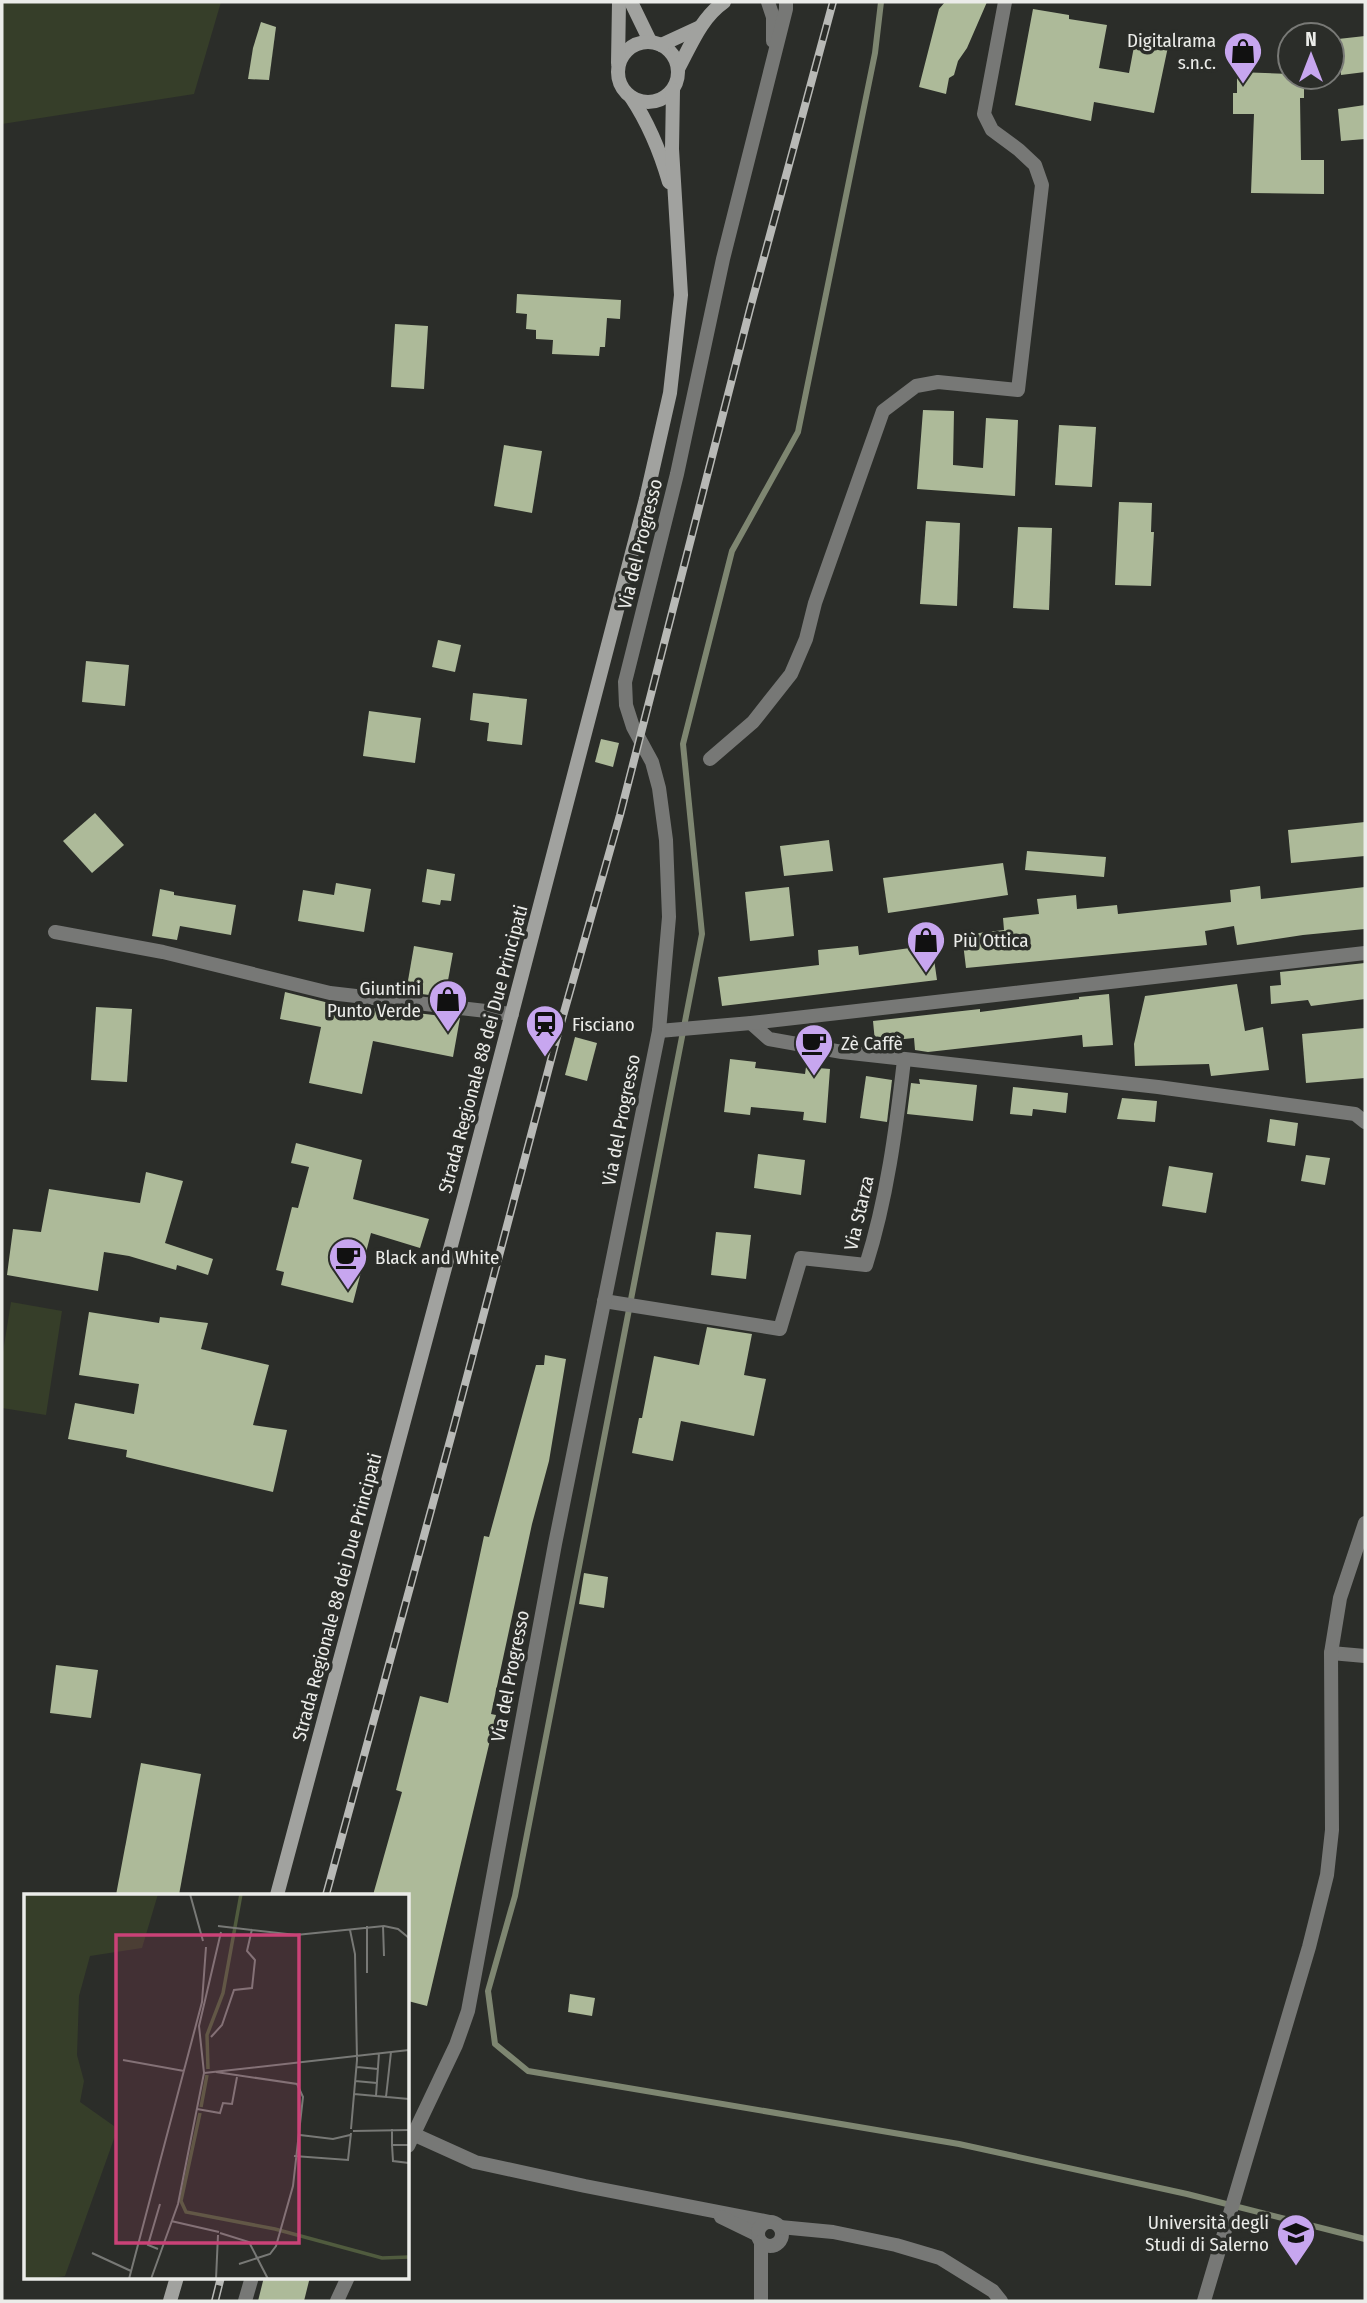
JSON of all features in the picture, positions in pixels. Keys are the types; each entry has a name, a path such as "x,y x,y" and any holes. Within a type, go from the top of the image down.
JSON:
{"main road":[{"name":"Strada Regionale 88 dei Due Principati","path":"619,2 619,81 646,120 660,153 675,205"},
{"path":"631,2 656,43 673,54 678,69"},
{"path":"617,70 619,61 631,46 656,43 700,27 719,4"},
{"name":"Strada Regionale 88 dei Due Principati","path":"277,1894 646,499 670,393 681,295 672,149 673,90 678,69 700,27"},
{"path":"631,97 649,102 666,97 673,90"},
{"path":"170,2301 177,2278"}],"street":[{"name":"Via del Progresso","path":"768,2 773,17 773,57"},
{"name":"Via del Progresso","path":"411,2140 456,2045 468,2011 555,1545 611,1302 665,1030 669,916 666,840 659,788 652,762 633,727 626,705 625,682 677,474 723,259 786,2"},
{"path":"710,759 753,722 791,674 806,639 815,603 883,411 916,386 938,382 1018,390 1042,185 1035,165 992,130 984,114 1005,2"},
{"path":"55,932 163,952 330,993 512,1014"},
{"path":"665,1030 751,1023 1365,953"},
{"path":"751,1023 769,1039 842,1052 1171,1088 1355,1114 1365,1122"},
{"name":"Via Starza","path":"611,1302 780,1329 801,1258 866,1265 876,1233 888,1171 904,1060"},
{"path":"1204,2301 1309,1947 1327,1875 1332,1830 1331,1653 1340,1598 1365,1523"},
{"path":"1331,1653 1365,1656"},
{"path":"411,2140 475,2162 704,2208 776,2233 833,2232 896,2245 940,2258 993,2291 1001,2301"},
{"path":"704,2208 769,2246 776,2233"},
{"path":"761,2301 759,2238 762,2224 776,2233"},
{"path":"762,2277 776,2233"},
{"path":"245,2301 253,2278"},
{"path":"337,2301 348,2278"}],"green space":[{"path":"2,2 221,2 194,94 2,124"},
{"path":"11,1302 62,1311 46,1415 2,1408 2,1358"}],"building":[{"path":"945,2 987,2 967,48 958,61 954,75 949,78 946,94 919,87 939,9"},
{"path":"1033,9 1069,15 1069,19 1107,25 1099,68 1129,73 1136,36 1169,42 1154,113 1094,102 1091,121 1015,105"},
{"path":"261,22 276,27 269,80 248,79"},
{"path":"1365,36 1365,72 1346,74 1346,38"},
{"path":"1237,72 1276,73 1276,91 1304,91 1304,98 1300,98 1301,160 1324,160 1324,194 1251,193 1254,114 1233,114 1233,93 1237,93"},
{"path":"1365,105 1365,139 1341,141 1338,109"},
{"path":"517,294 621,300 620,319 607,318 605,347 600,347 599,356 552,354 553,340 536,339 536,330 526,329 527,314 516,313"},
{"path":"395,324 428,326 424,389 391,387"},
{"path":"923,410 954,411 953,465 983,468 986,418 1018,420 1015,496 917,489"},
{"path":"1059,425 1096,427 1092,487 1055,485"},
{"path":"504,445 542,451 532,513 494,506"},
{"path":"1119,502 1152,503 1151,532 1154,532 1151,586 1115,585"},
{"path":"926,521 960,523 957,606 920,604"},
{"path":"1018,527 1052,528 1049,610 1013,608"},
{"path":"438,640 461,645 455,672 432,667"},
{"path":"86,661 129,665 125,706 82,702"},
{"path":"473,693 527,699 522,745 487,741 489,723 470,720"},
{"path":"369,711 421,718 415,763 363,756"},
{"path":"601,739 619,743 613,767 595,762"},
{"path":"95,813 124,845 92,873 63,841"},
{"path":"1365,822 1365,856 1291,863 1288,830"},
{"path":"829,840 833,871 784,876 780,846"},
{"path":"1027,851 1106,857 1104,877 1025,870"},
{"path":"1003,863 1008,895 888,913 883,878"},
{"path":"427,869 455,874 451,901 441,900 440,905 422,902"},
{"path":"336,883 371,889 364,932 298,921 303,890 334,895"},
{"path":"1260,886 1261,899 1365,887 1365,929 1237,945 1234,926 1205,931 1207,945 966,968 962,935 1004,930 1003,918 1039,914 1037,899 1076,895 1077,909 1117,905 1118,914 1231,902 1230,890"},
{"path":"789,887 794,936 750,941 745,892"},
{"path":"160,889 174,892 174,895 236,905 231,935 180,926 177,940 152,936"},
{"path":"932,945 937,980 722,1006 718,977 819,965 818,950 858,946 859,955"},
{"path":"414,946 453,953 445,997 406,992"},
{"path":"1365,963 1365,999 1311,1006 1308,1000 1271,1004 1270,986 1281,985 1280,972"},
{"path":"1237,984 1245,1031 1263,1027 1269,1070 1211,1076 1209,1064 1135,1066 1134,1044 1145,996"},
{"path":"285,992 329,1003 460,1018 453,1057 373,1041 362,1094 309,1083 321,1027 280,1019"},
{"path":"1109,994 1113,1045 1083,1047 1082,1035 928,1052 915,1050 914,1038 875,1042 873,1021 980,1009 980,1012"},
{"path":"96,1007 132,1009 127,1082 91,1080"},
{"path":"1365,1028 1365,1078 1306,1083 1302,1034"},
{"name":"Fisciano","path":"575,1037 597,1043 587,1081 565,1075"},
{"path":"730,1059 756,1062 755,1068 805,1074 806,1067 830,1069 826,1123 803,1120 804,1112 751,1107 750,1115 724,1112"},
{"path":"866,1076 892,1080 887,1122 860,1118"},
{"path":"919,1079 977,1085 973,1121 907,1114 911,1083 920,1084"},
{"path":"1013,1087 1068,1093 1066,1113 1033,1109 1032,1116 1010,1114"},
{"path":"1122,1098 1157,1101 1155,1122 1117,1119"},
{"path":"1270,1119 1298,1123 1295,1146 1267,1142"},
{"path":"296,1143 362,1160 353,1199 429,1219 420,1248 371,1233 353,1303 281,1285 284,1272 276,1270 292,1207 298,1208 309,1167 291,1163"},
{"path":"758,1154 805,1160 801,1195 754,1188"},
{"path":"1306,1155 1330,1158 1325,1185 1301,1181"},
{"path":"1169,1166 1213,1173 1206,1213 1162,1206"},
{"path":"146,1172 183,1181 165,1243 213,1259 208,1275 177,1265 176,1270 129,1256 104,1252 98,1291 7,1275 13,1229 41,1232 49,1189 140,1203"},
{"path":"716,1232 751,1235 746,1279 711,1275"},
{"path":"89,1312 159,1323 160,1317 208,1323 201,1349 269,1365 253,1425 287,1430 273,1492 126,1457 127,1450 68,1439 75,1403 134,1414 139,1384 79,1375"},
{"path":"707,1327 752,1334 744,1375 766,1379 754,1436 681,1421 673,1461 632,1453 654,1356 699,1365"},
{"path":"545,1355 566,1359 549,1461 532,1524 491,1714 496,1715 427,2006 410,2002 410,1894 373,1894 402,1792 396,1790 420,1696 448,1703 484,1536 489,1537 536,1365 544,1365"},
{"path":"584,1573 608,1577 604,1608 579,1604"},
{"path":"56,1665 98,1670 91,1718 50,1713"},
{"path":"141,1763 201,1774 179,1894 116,1894"},
{"path":"570,1994 595,1998 592,2016 568,2012"},
{"path":"264,2278 310,2278 304,2301 258,2301"}],"waterway":[{"path":"881,2 875,53 798,432 732,551 683,744 702,934 515,1896 488,1991 495,2044 528,2071 959,2144 1187,2194 1365,2239"}],"railway":[{"path":"326,1894 557,1037 620,815 750,309 833,2"},
{"path":"215,2301 221,2278"}],"place":[{"name":"Digitalrama s.n.c.","path":"1243,85"},
{"name":"Più Ottica","path":"926,974"},
{"name":"Giuntini Punto Verde","path":"448,1033"},
{"name":"Fisciano","path":"545,1058"},
{"name":"Zè Caffè","path":"814,1077"},
{"name":"Black and White","path":"348,1291"},
{"name":"Università degli Studi di Salerno","path":"1296,2267"}]}
